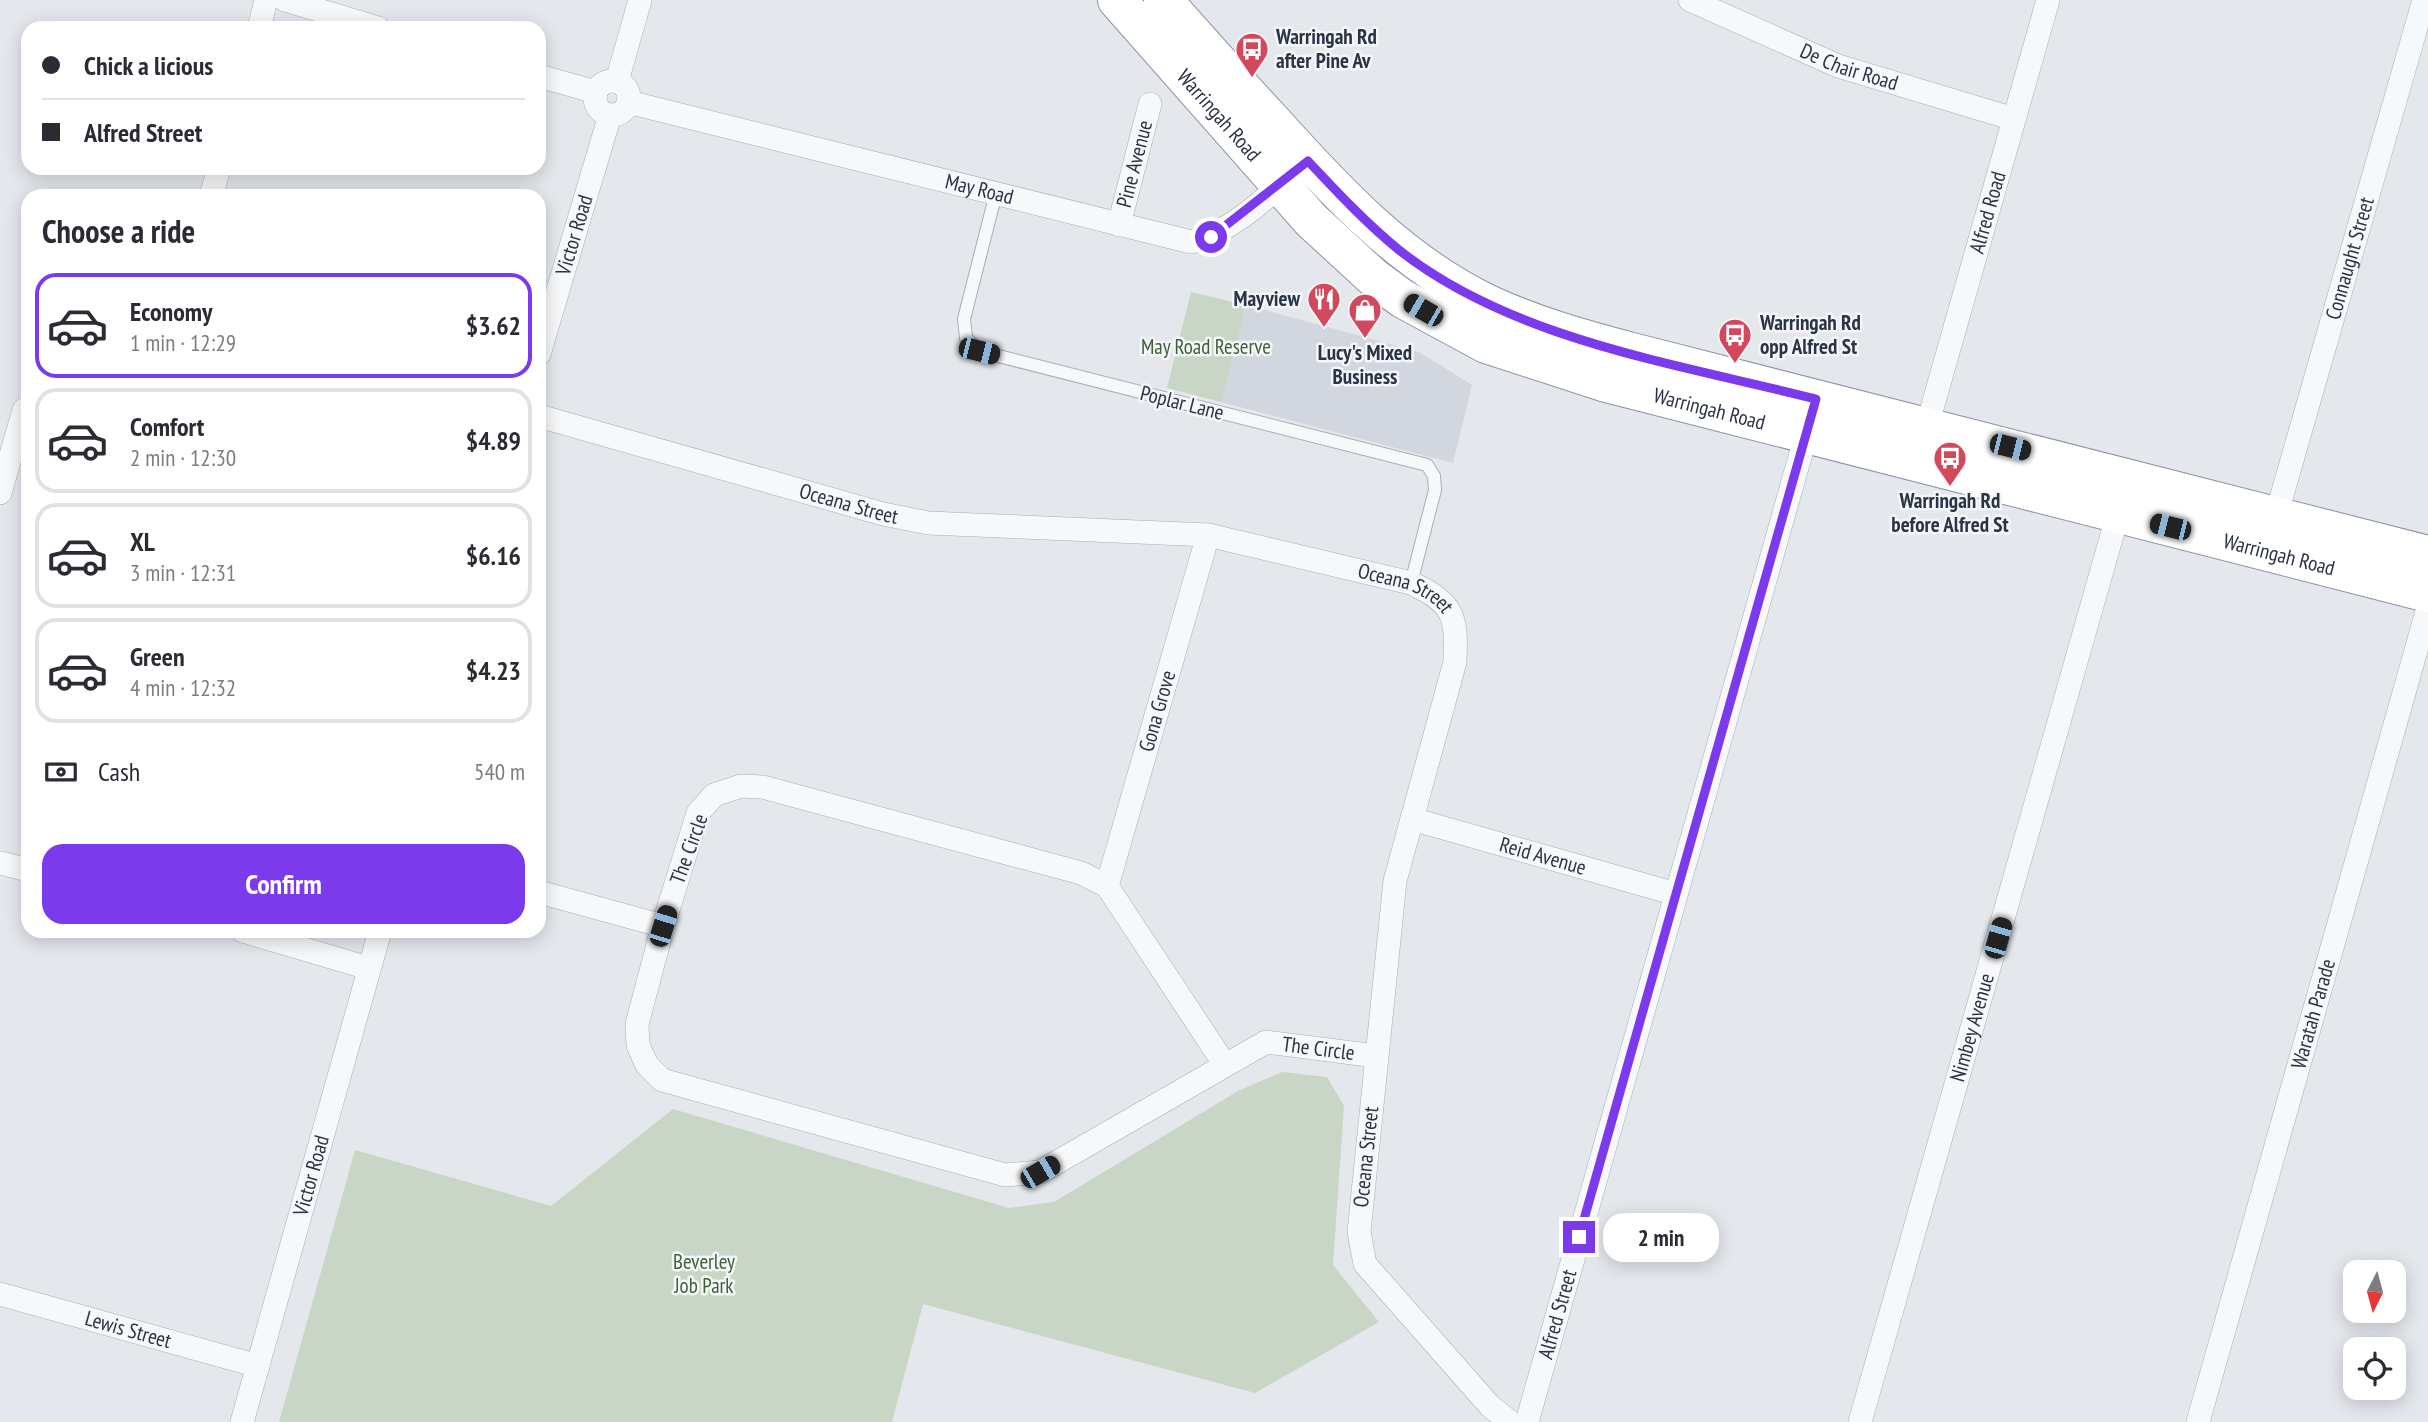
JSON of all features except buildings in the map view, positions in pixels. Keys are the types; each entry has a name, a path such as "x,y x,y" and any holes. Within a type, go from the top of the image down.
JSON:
{"highway":[{"name":"Warringah Road","path":"1152,6 1280,186 1311,220 1373,277 1404,299 1474,339 1555,368 1811,416 1927,426 2428,555"},
{"name":"Warringah Road","path":"1152,6 1352,207 1400,250 1484,302 1563,334 2118,514 2428,593"}],"street":[{"path":"260,21 266,0"},
{"path":"285,0 355,21"},
{"path":"617,81 640,0"},
{"name":"De Chair Road","path":"1690,0 1838,66 2014,120"},
{"name":"Alfred Road","path":"1927,426 2048,0"},
{"name":"Connaught Street","path":"2276,516 2424,0"},
{"path":"546,78 596,92"},
{"path":"617,81 627,89 619,109 598,108 596,92 603,83 617,81"},
{"name":"Pine Avenue","path":"1119,225 1150,104"},
{"name":"May Road","path":"619,109 996,193 1191,242 1211,237 1280,186 1308,161"},
{"name":"Victor Road","path":"546,332 619,109"},
{"name":"Alfred Street","path":"1527,1422 1811,416"},
{"name":"Oceana Street","path":"546,418 883,514 928,523 1208,535 1411,583 1440,597 1456,628 1455,662 1395,881 1359,1232 1362,1257 1490,1406 1510,1422"},
{"path":"0,492 21,420"},
{"name":"Nimbey Avenue","path":"1860,1422 2118,514"},
{"name":"Gona Grove","path":"1107,886 1208,535"},
{"name":"Waratah Parade","path":"2198,1422 2428,608"},
{"name":"The Circle","path":"1107,886 1068,869 763,787 741,786 715,794 698,813 663,926 637,1024 638,1045 647,1065 662,1080 1005,1175 1040,1172 1266,1042 1376,1056"},
{"name":"Reid Avenue","path":"1412,819 1676,894"},
{"path":"0,863 21,868"},
{"path":"1107,886 1225,1065"},
{"path":"546,894 663,926"},
{"path":"267,938 368,968"},
{"name":"Victor Road","path":"242,1422 378,938"},
{"name":"Lewis Street","path":"0,1294 258,1366"}],"lane":[{"name":"Poplar Lane","path":"996,193 964,319 966,338 979,351 1427,466 1434,476 1435,490 1411,583"}],"shaded area":[{"path":"1246,305 1419,352 1472,385 1453,463 1221,402 1220,396"}],"green space":[{"name":"May Road Reserve","path":"1191,292 1246,305 1221,402 1167,388"},
{"name":"Beverley Job Park","path":"1282,1072 1327,1077 1344,1106 1333,1265 1379,1322 1255,1393 923,1304 892,1422 279,1422 355,1150 551,1206 673,1109 1009,1208 1054,1202 1238,1091"}],"place":[{"name":"Warringah Rd after Pine Av","path":"1252,79"},
{"name":"Mayview","path":"1324,329"},
{"name":"Lucy's Mixed Business","path":"1365,340"},
{"name":"Warringah Rd opp Alfred St","path":"1735,365"},
{"name":"Warringah Rd before Alfred St","path":"1950,488"}],"route":[{"path":"1211,237 1280,186 1308,161 1352,207 1400,250 1484,302 1563,334 1816,399 1579,1237"}]}
